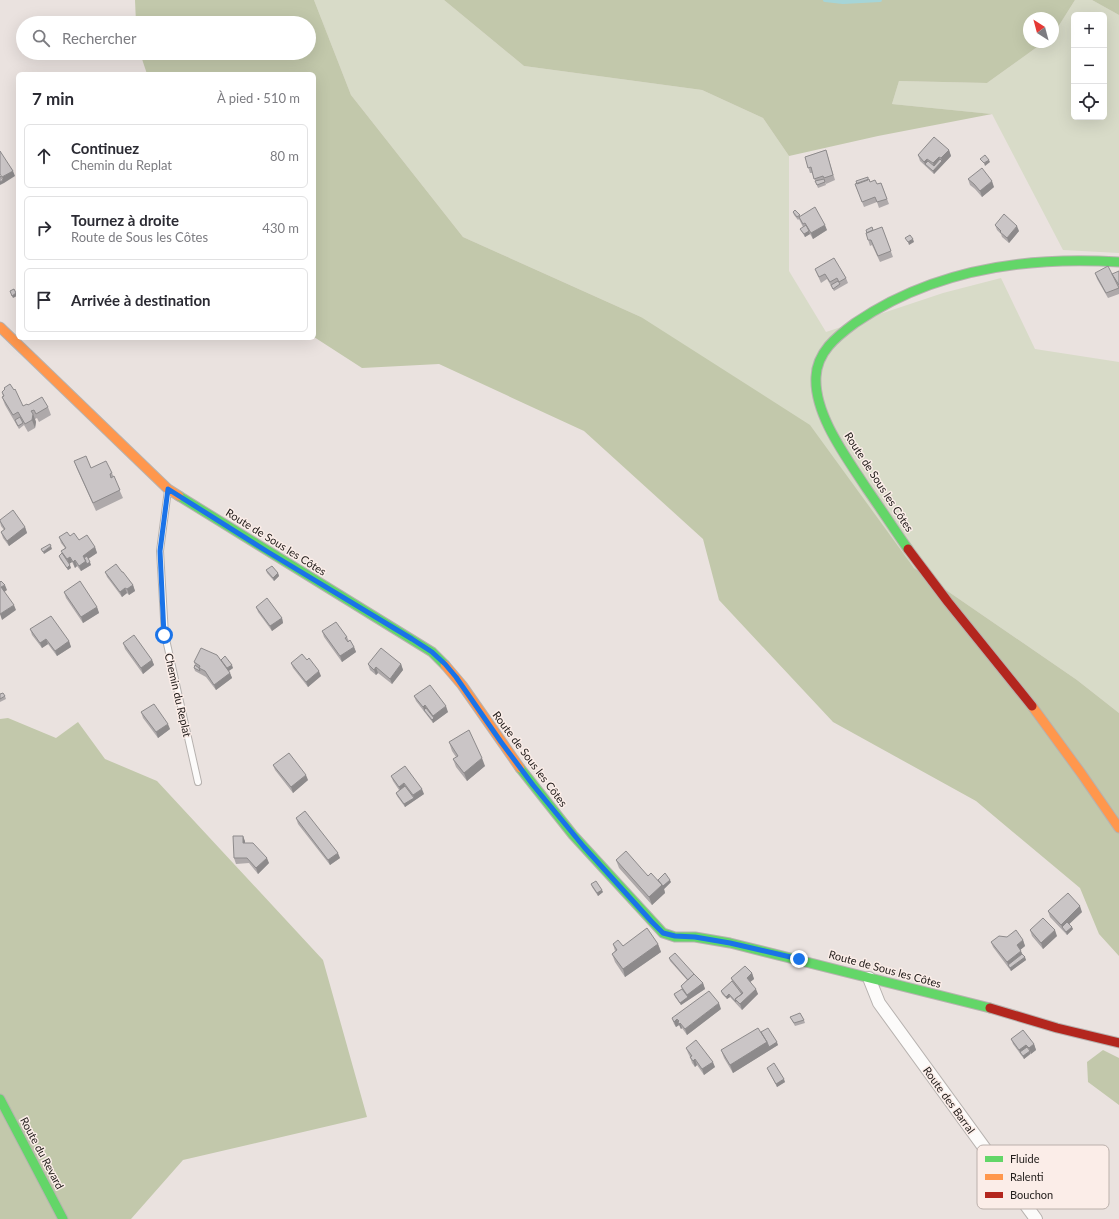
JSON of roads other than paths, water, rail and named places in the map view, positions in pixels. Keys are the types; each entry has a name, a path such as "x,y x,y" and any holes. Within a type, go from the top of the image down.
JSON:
{"street":[{"name":"Route de Sous les Côtes","path":"1119,262 1103,260 1060,261 1017,265 949,278 923,287 885,304 841,334 826,348 819,363 816,378 823,411 832,431 851,466 892,527 935,586 1041,718 1119,828"},
{"name":"Route de Sous les Côtes","path":"0,327 168,489 256,545 412,639 432,652 441,660 456,677 533,785 584,847 663,933 730,943 799,959 1119,1043"},
{"name":"Route des Barral","path":"869,978 879,1003 982,1145"},
{"name":"Route du Revard","path":"0,1099 63,1219"},
{"name":"Route des Barral","path":"1029,1209 1036,1219"}],"lane":[{"name":"Chemin du Replat","path":"168,489 160,551 164,635 198,782"}],"waterway":[{"path":"825,0 843,2 880,0"}]}
